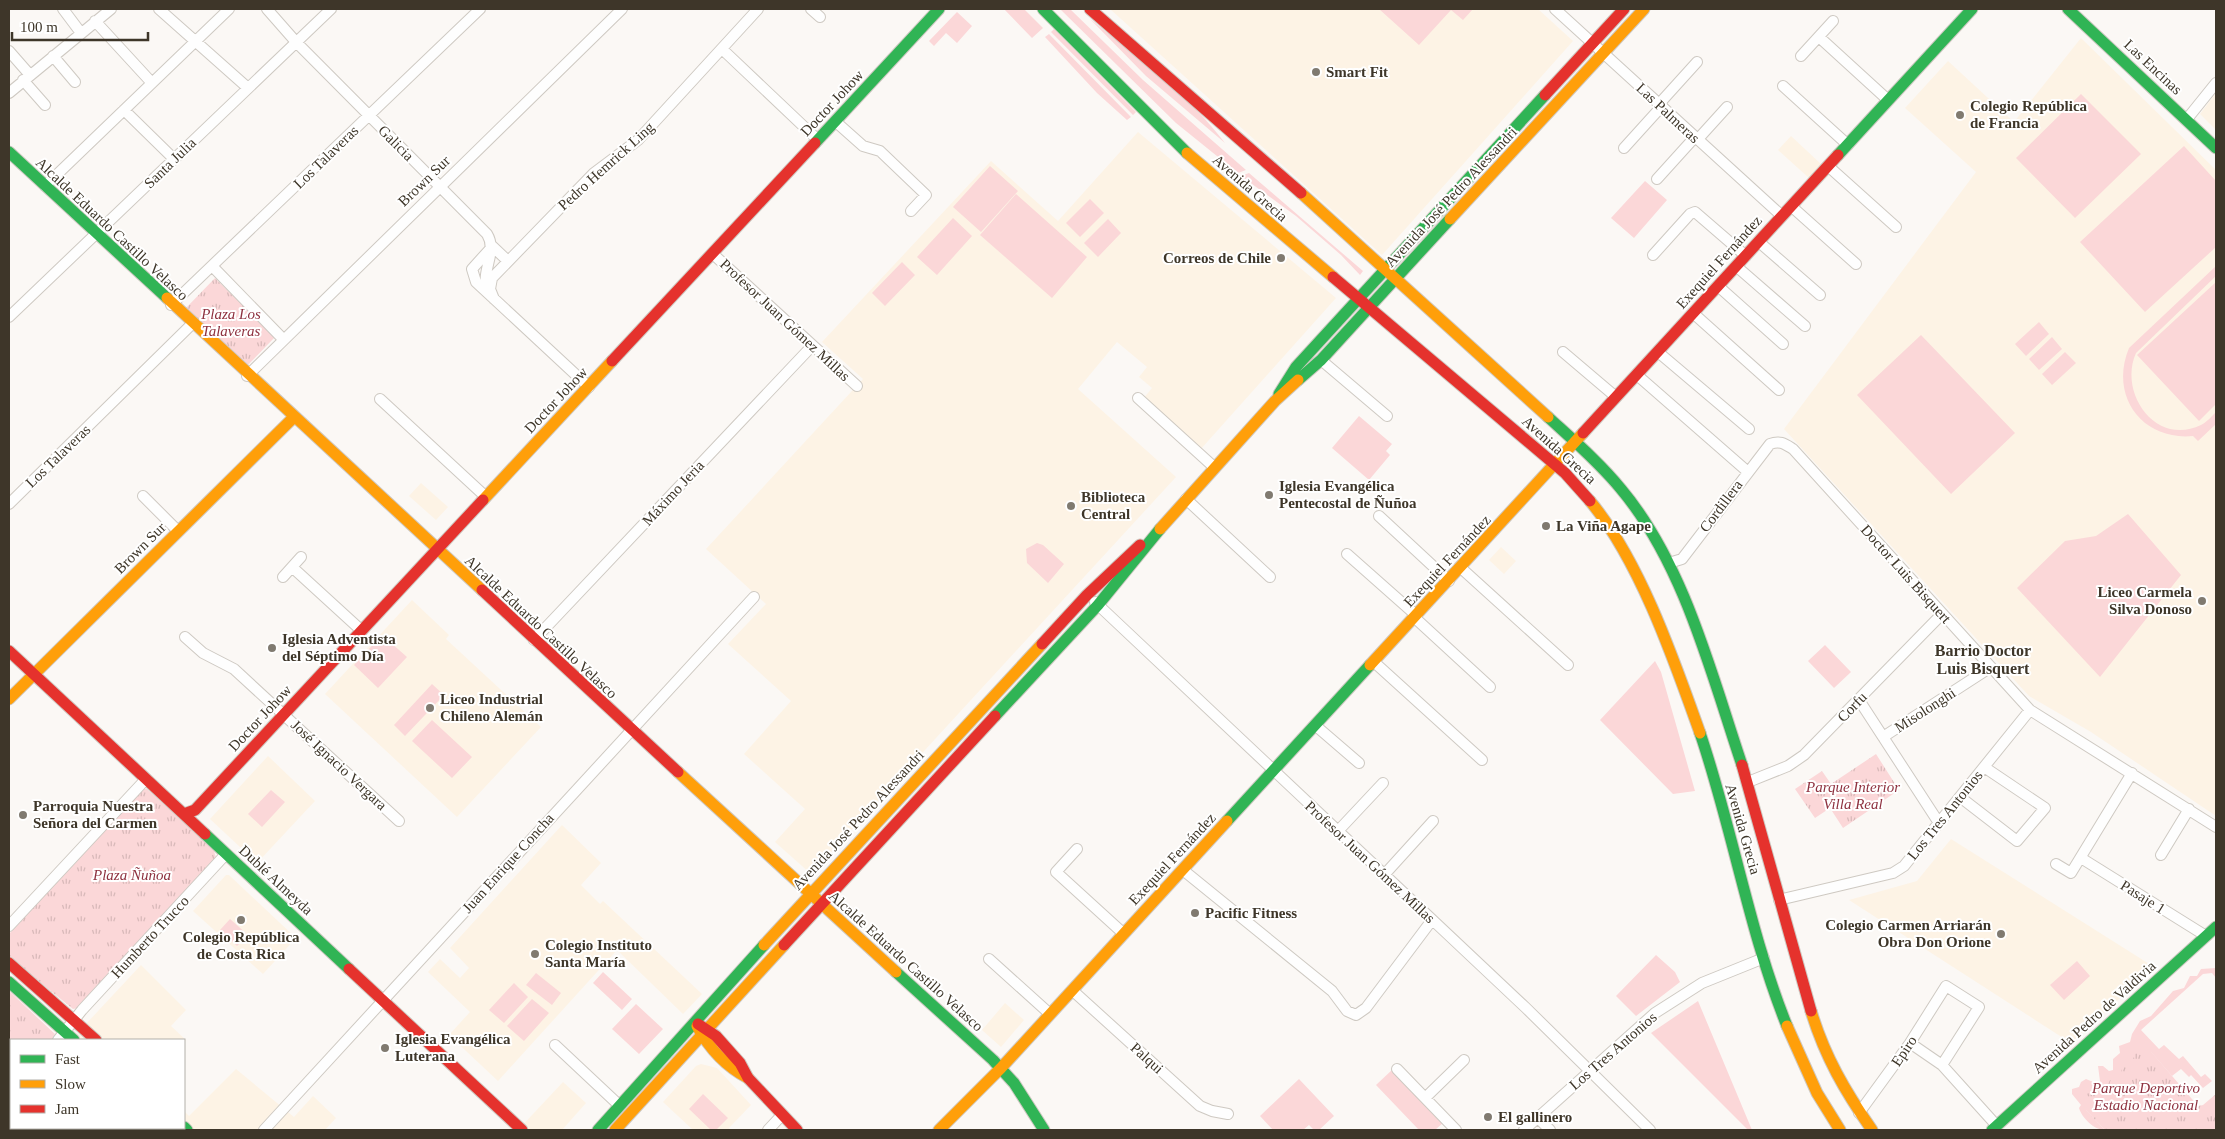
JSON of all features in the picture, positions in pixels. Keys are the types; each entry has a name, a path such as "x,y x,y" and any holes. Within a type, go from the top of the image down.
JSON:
{"main road":[{"name":"Doctor Johow","path":"189,812 362,631 939,9"},
{"name":"Avenida Grecia","path":"1043,9 1175,142 1556,465 1582,489 1602,514 1620,540 1640,579 1674,662 1717,789 1764,958 1782,1013 1797,1049 1840,1130"},
{"name":"Avenida Grecia","path":"1090,9 1262,158 1574,443 1621,488 1646,523 1669,564 1702,645 1748,782 1779,900 1818,1033 1841,1084 1872,1130"},
{"name":"Avenida José Pedro Alessandri","path":"1275,401 1296,367 1624,9"},
{"name":"Avenida José Pedro Alessandri","path":"615,1130 1098,605 1129,569 1150,540 1275,401 1321,360 1644,9"},
{"name":"Exequiel Fernández","path":"939,1130 1001,1068 1450,581 1972,9"},
{"name":"Las Encinas","path":"2068,9 2216,148"},
{"name":"Alcalde Eduardo Castillo Velasco","path":"9,152 247,376 809,894 1001,1068 1019,1090 1044,1130"},
{"name":"Brown Sur","path":"9,700 293,418"},
{"name":"Avenida José Pedro Alessandri","path":"598,1130 809,894 1087,595 1135,548 1150,540"},
{"name":"Dublé Almeyda","path":"9,651 146,780 189,812 193,822 226,854 522,1130"},
{"name":"Avenida Pedro de Valdivia","path":"1995,1128 2216,927"},
{"path":"9,963 95,1039"},
{"path":"9,982 61,1036"},
{"path":"695,1022 740,1063 748,1078 797,1130"}],"street":[{"path":"63,9 81,32"},
{"path":"9,93 111,9"},
{"path":"159,9 248,88"},
{"path":"45,186 229,9"},
{"name":"Galicia","path":"267,9 296,42 482,229 492,246 508,261"},
{"name":"Santa Julia","path":"9,317 331,9"},
{"name":"Los Talaveras","path":"171,305 480,9"},
{"name":"Brown Sur","path":"247,376 622,9"},
{"name":"Pedro Hemrick Ling","path":"494,299 490,288 492,278 594,173 638,140 758,9"},
{"path":"811,9 820,17"},
{"name":"Las Palmeras","path":"1555,9 1782,216"},
{"path":"95,21 152,83"},
{"path":"1801,56 1833,21"},
{"path":"1819,37 1888,100"},
{"path":"722,49 818,140"},
{"path":"9,51 45,105"},
{"path":"53,56 75,82"},
{"path":"1624,148 1698,62"},
{"path":"2187,119 2216,83"},
{"path":"1783,86 1848,144"},
{"path":"1657,179 1727,107"},
{"path":"124,110 174,159"},
{"path":"836,122 863,146 880,151 926,195 911,211"},
{"path":"1828,166 1896,227"},
{"path":"1791,206 1856,264"},
{"path":"1654,255 1690,214 1695,212 1746,256"},
{"path":"1759,242 1820,295"},
{"path":"492,246 485,281 494,299"},
{"path":"492,246 474,266 472,273 476,282 589,387"},
{"name":"Profesor Juan Gómez Millas","path":"712,254 857,386"},
{"path":"212,266 283,339"},
{"path":"1736,266 1805,326"},
{"path":"1718,286 1783,344"},
{"path":"1693,313 1779,390"},
{"name":"Los Talaveras","path":"9,504 192,324"},
{"name":"Máximo Jeria","path":"534,640 812,346"},
{"path":"1563,352 1616,398"},
{"path":"1658,352 1749,429"},
{"path":"1321,360 1387,416"},
{"path":"1637,375 1748,472"},
{"path":"1138,398 1215,468"},
{"path":"380,399 486,497"},
{"name":"Doctor Luis Bisquert","path":"1770,444 1777,442 1793,449 2030,710 2216,827"},
{"name":"Cordillera","path":"1669,564 1682,559 1770,444"},
{"path":"143,496 178,531"},
{"path":"1186,499 1270,577"},
{"path":"1379,516 1450,581"},
{"path":"1348,554 1490,687"},
{"path":"283,577 301,557"},
{"path":"292,567 362,631"},
{"path":"1461,568 1568,665"},
{"name":"Profesor Juan Gómez Millas","path":"1087,595 1432,920 1650,1130"},
{"name":"Juan Enrique Concha","path":"264,1130 754,598"},
{"name":"Corfu","path":"1748,782 1788,766 1804,755 1942,614"},
{"name":"José Ignacio Vergara","path":"185,637 203,654 230,666 399,821"},
{"path":"1374,662 1482,760"},
{"name":"Misolonghi","path":"1883,737 1991,667"},
{"path":"1859,700 1939,822"},
{"name":"Los Tres Antonios","path":"1779,900 1893,873 1904,866 2030,710"},
{"path":"1316,726 1358,763"},
{"path":"1960,797 2017,841 2045,808 1984,767"},
{"path":"2056,864 2071,874 2132,773"},
{"path":"9,926 146,780"},
{"path":"1338,832 1383,783"},
{"path":"2161,855 2189,809"},
{"path":"1384,875 1433,821"},
{"path":"1077,849 1056,872 1124,934"},
{"name":"Humberto Trucco","path":"61,1036 226,854"},
{"name":"Pasaje 1","path":"2081,858 2206,936"},
{"path":"1183,870 1332,991 1347,1011 1356,1015 1366,1008 1432,920"},
{"path":"989,958 1050,1014"},
{"name":"Los Tres Antonios","path":"1524,1130 1643,1022 1678,997 1711,979 1764,958"},
{"name":"Epiro","path":"1859,1113 1910,1043 1946,986 1979,1007 1942,1064"},
{"name":"Palqui","path":"1072,990 1200,1106 1212,1111 1228,1114"},
{"path":"1910,1043 1942,1064 1995,1128"},
{"path":"555,1045 620,1106"},
{"path":"1425,1098 1464,1060"},
{"path":"1397,1068 1456,1130"},
{"path":"768,1130 782,1115"},
{"path":"1538,1118 1550,1130"}],"shaded area":[{"path":"1110,9 1538,9 1573,41 1382,255"},
{"path":"2081,38 2216,170 2216,816 2091,732 2029,696 1784,429 1976,172 1905,108 1948,61 2014,122"},
{"path":"2216,93 2216,130 2200,114"},
{"path":"1138,132 1336,298 1200,450 1143,399 1152,388 1139,377 1147,367 1117,342 1078,389 1176,477 811,874 775,842 805,809 744,754 791,701 728,644 766,604 706,549 863,379 822,342 991,161 1058,221"},
{"path":"1791,136 1821,164 1809,178 1778,150"},
{"path":"421,483 448,507 436,520 409,496"},
{"path":"1501,547 1516,561 1504,574 1489,560"},
{"name":"Liceo Industrial Chileno Alemán","path":"412,600 449,635 446,639 541,727 457,817 325,694"},
{"path":"268,756 315,801 257,863 210,819"},
{"name":"Colegio Instituto Santa María","path":"562,825 601,863 581,885 600,904 603,901 702,994 683,1014 617,950 498,1081 449,1035 470,1012 428,972 440,959 460,978 469,968 450,948"},
{"name":"Colegio Carmen Arriarán Obra Don Orione","path":"1951,839 2154,967 2071,1043 1849,900 1917,881"},
{"name":"Colegio República de Costa Rica","path":"226,875 229,875 296,938 263,974 193,911"},
{"path":"141,965 186,1010 171,1026 185,1039 72,1039"},
{"path":"1005,1003 1024,1020 1001,1047 982,1030"},
{"path":"701,1064 717,1068 751,1105 729,1128 731,1130 693,1130 663,1102 696,1066"},
{"path":"236,1069 294,1117 313,1096 336,1118 325,1130 74,1129 185,1129 185,1112 189,1116"},
{"path":"563,1082 586,1103 562,1130 518,1130"}],"green space":[{"path":"1004,9 1024,9 1043,28 1032,38"},
{"path":"1060,9 1070,9 1143,80 1246,170 1238,173 1176,123"},
{"path":"1379,9 1473,9 1463,20 1451,10 1419,45"},
{"path":"957,12 972,26 957,43 946,33 934,46 929,41"},
{"path":"1090,19 1178,92 1211,125 1225,143 1146,76"},
{"path":"1054,29 1136,112 1133,115 1051,32"},
{"path":"1049,34 1131,117 1127,120 1097,93 1045,37"},
{"path":"2081,94 2141,154 2075,218 2016,158"},
{"path":"2184,146 2216,181 2216,247 2145,312 2080,242"},
{"path":"990,166 1018,191 981,232 953,207"},
{"path":"1249,173 1363,271 1360,275 1341,255 1296,216 1241,176"},
{"path":"1645,181 1667,200 1634,238 1611,218"},
{"path":"1016,194 1087,257 1052,298 980,235"},
{"path":"1090,199 1104,213 1080,237 1066,223"},
{"path":"953,218 972,236 937,275 917,257"},
{"path":"1108,219 1121,233 1098,257 1084,243"},
{"path":"902,262 915,275 885,306 872,293"},
{"path":"2216,266 2216,276 2136,353 2132,368 2132,384 2137,399 2145,412 2156,422 2169,429 2185,430 2201,425 2216,412 2216,424 2198,441 2193,436 2175,436 2159,431 2145,423 2134,412 2127,398 2123,383 2124,366 2129,348"},
{"name":"Plaza Los Talaveras","path":"215,278 275,337 247,366 186,308"},
{"path":"2216,282 2216,404 2199,421 2137,355"},
{"path":"2039,322 2049,334 2026,356 2015,344"},
{"path":"1921,335 2015,433 1951,494 1857,395"},
{"path":"2052,337 2062,349 2039,370 2029,359"},
{"path":"2065,352 2076,363 2052,385 2042,374"},
{"path":"1359,416 1392,444 1386,451 1390,455 1369,480 1332,448"},
{"path":"2128,514 2181,575 2100,677 2017,588 2065,541 2096,536"},
{"path":"1037,543 1043,545 1064,564 1048,583 1027,563 1026,549"},
{"path":"382,635 407,657 378,688 354,665"},
{"path":"1825,645 1851,672 1834,688 1808,661"},
{"path":"1655,661 1661,672 1695,791 1673,794 1600,720"},
{"path":"432,684 444,695 405,736 394,725"},
{"path":"432,720 472,757 452,778 412,741"},
{"name":"Parque Interior Villa Real","path":"1876,754 1899,790 1843,828 1830,808 1815,818 1795,789 1822,771 1831,784"},
{"name":"Plaza Ñuñoa","path":"143,789 147,789 214,850 216,859 78,1008 73,1009 9,957 9,934"},
{"path":"271,790 285,802 262,827 248,814"},
{"path":"230,919 248,935 237,946 220,930"},
{"path":"1656,955 1675,972 1680,982 1636,1016 1616,996"},
{"path":"2077,961 2090,976 2064,1000 2050,985"},
{"path":"2216,968 2216,978 2212,973 2203,974 2141,1030 2159,1049 2164,1045 2179,1059 2183,1056 2201,1077 2205,1074 2212,1081 2203,1088 2191,1075 2189,1077 2181,1069 2172,1076 2151,1052 2086,1110 2105,1130 2089,1123 2079,1108 2081,1105 2072,1094 2072,1089 2079,1087 2081,1082 2086,1079 2098,1084 2100,1081 2098,1066 2103,1066 2109,1071 2113,1070 2113,1059 2120,1053 2119,1046 2130,1042 2132,1034 2140,1021 2151,1016 2173,991 2184,988 2190,976 2197,976 2201,969"},
{"path":"603,972 632,999 622,1010 593,983"},
{"path":"536,973 561,993 552,1005 526,985"},
{"path":"514,983 528,997 504,1023 489,1010"},
{"path":"9,991 55,1034 52,1039 10,1039 9,1088"},
{"path":"532,999 549,1013 524,1041 507,1026"},
{"path":"1698,1001 1752,1130 1748,1130 1651,1033"},
{"path":"636,1004 663,1029 639,1054 612,1029"},
{"name":"Parque Deportivo Estadio Nacional","path":"2141,1040 2198,1106 2203,1105 2216,1094 2216,1130 2105,1130 2081,1105 2088,1093 2105,1091 2111,1078 2120,1075 2123,1066 2131,1064"},
{"path":"1393,1069 1443,1123 1435,1130 1419,1130 1376,1085"},
{"path":"1299,1079 1334,1116 1319,1130 1314,1130 1309,1125 1303,1130 1273,1130 1260,1116"},
{"path":"703,1094 728,1118 716,1130 711,1130 689,1109"}],"traffic: fast":[{"path":"815,143 939,9"},
{"path":"1043,9 1187,153"},
{"path":"1838,155 1972,9"},
{"path":"2068,9 2216,148"},
{"path":"1279,394 1296,367 1545,95"},
{"path":"9,152 167,298"},
{"path":"1298,380 1321,360 1450,219"},
{"path":"1548,417 1586,451 1613,479 1643,519 1662,551 1694,621 1742,765"},
{"path":"995,716 1098,605 1160,529"},
{"path":"1227,821 1370,665"},
{"path":"1700,733 1722,806 1751,918 1787,1026"},
{"path":"205,834 349,969"},
{"path":"1992,1130 2216,927"},
{"path":"598,1130 764,945"},
{"path":"896,972 993,1060 1014,1083 1044,1130"},
{"path":"9,982 73,1039"}],"traffic: slow":[{"path":"1450,219 1644,9"},
{"path":"1187,153 1333,277"},
{"path":"1301,193 1548,417"},
{"path":"167,298 482,590"},
{"path":"483,500 612,361"},
{"path":"1160,529 1275,401 1298,380"},
{"path":"9,699 293,418"},
{"path":"1370,665 1583,433"},
{"path":"1590,501 1625,552 1640,582 1667,643 1700,733"},
{"path":"764,945 1042,644"},
{"path":"678,772 896,972"},
{"path":"939,1130 1001,1068 1227,821"},
{"path":"615,1130 784,945"},
{"path":"1811,1011 1829,1059 1872,1130"},
{"path":"697,1026 718,1056 748,1078"},
{"path":"1787,1026 1817,1093 1840,1130"}],"traffic: jam":[{"path":"1090,9 1301,193"},
{"path":"1545,95 1624,9"},
{"path":"612,361 815,143"},
{"path":"1583,433 1838,155"},
{"path":"1333,277 1565,473 1590,501"},
{"path":"184,814 195,810 483,500"},
{"path":"1042,644 1087,595 1140,545"},
{"path":"482,590 678,772"},
{"path":"9,651 205,834"},
{"path":"784,945 995,716"},
{"path":"1742,765 1811,1011"},
{"path":"9,963 95,1039"},
{"path":"349,969 522,1130"},
{"path":"698,1024 716,1036 740,1063 748,1078 797,1130"}],"place":[{"name":"Smart Fit","path":"1316,72"},
{"name":"Colegio República de Francia","path":"1960,115"},
{"name":"Correos de Chile","path":"1281,258"},
{"name":"Iglesia Evangélica Pentecostal de Ñuñoa","path":"1269,495"},
{"name":"Biblioteca Central","path":"1071,506"},
{"name":"La Viña Agape","path":"1546,526"},
{"name":"Liceo Carmela Silva Donoso","path":"2202,601"},
{"name":"Iglesia Adventista del Séptimo Día","path":"272,648"},
{"name":"Liceo Industrial Chileno Alemán","path":"430,708"},
{"name":"Parroquia Nuestra Señora del Carmen","path":"23,815"},
{"name":"Pacific Fitness","path":"1195,913"},
{"name":"Colegio República de Costa Rica","path":"241,920"},
{"name":"Colegio Carmen Arriarán Obra Don Orione","path":"2001,934"},
{"name":"Colegio Instituto Santa María","path":"535,954"},
{"name":"Iglesia Evangélica Luterana","path":"385,1048"},
{"name":"El gallinero","path":"1488,1117"}],"district":[{"name":"Barrio Doctor Luis Bisquert","path":"1983,659"}]}
